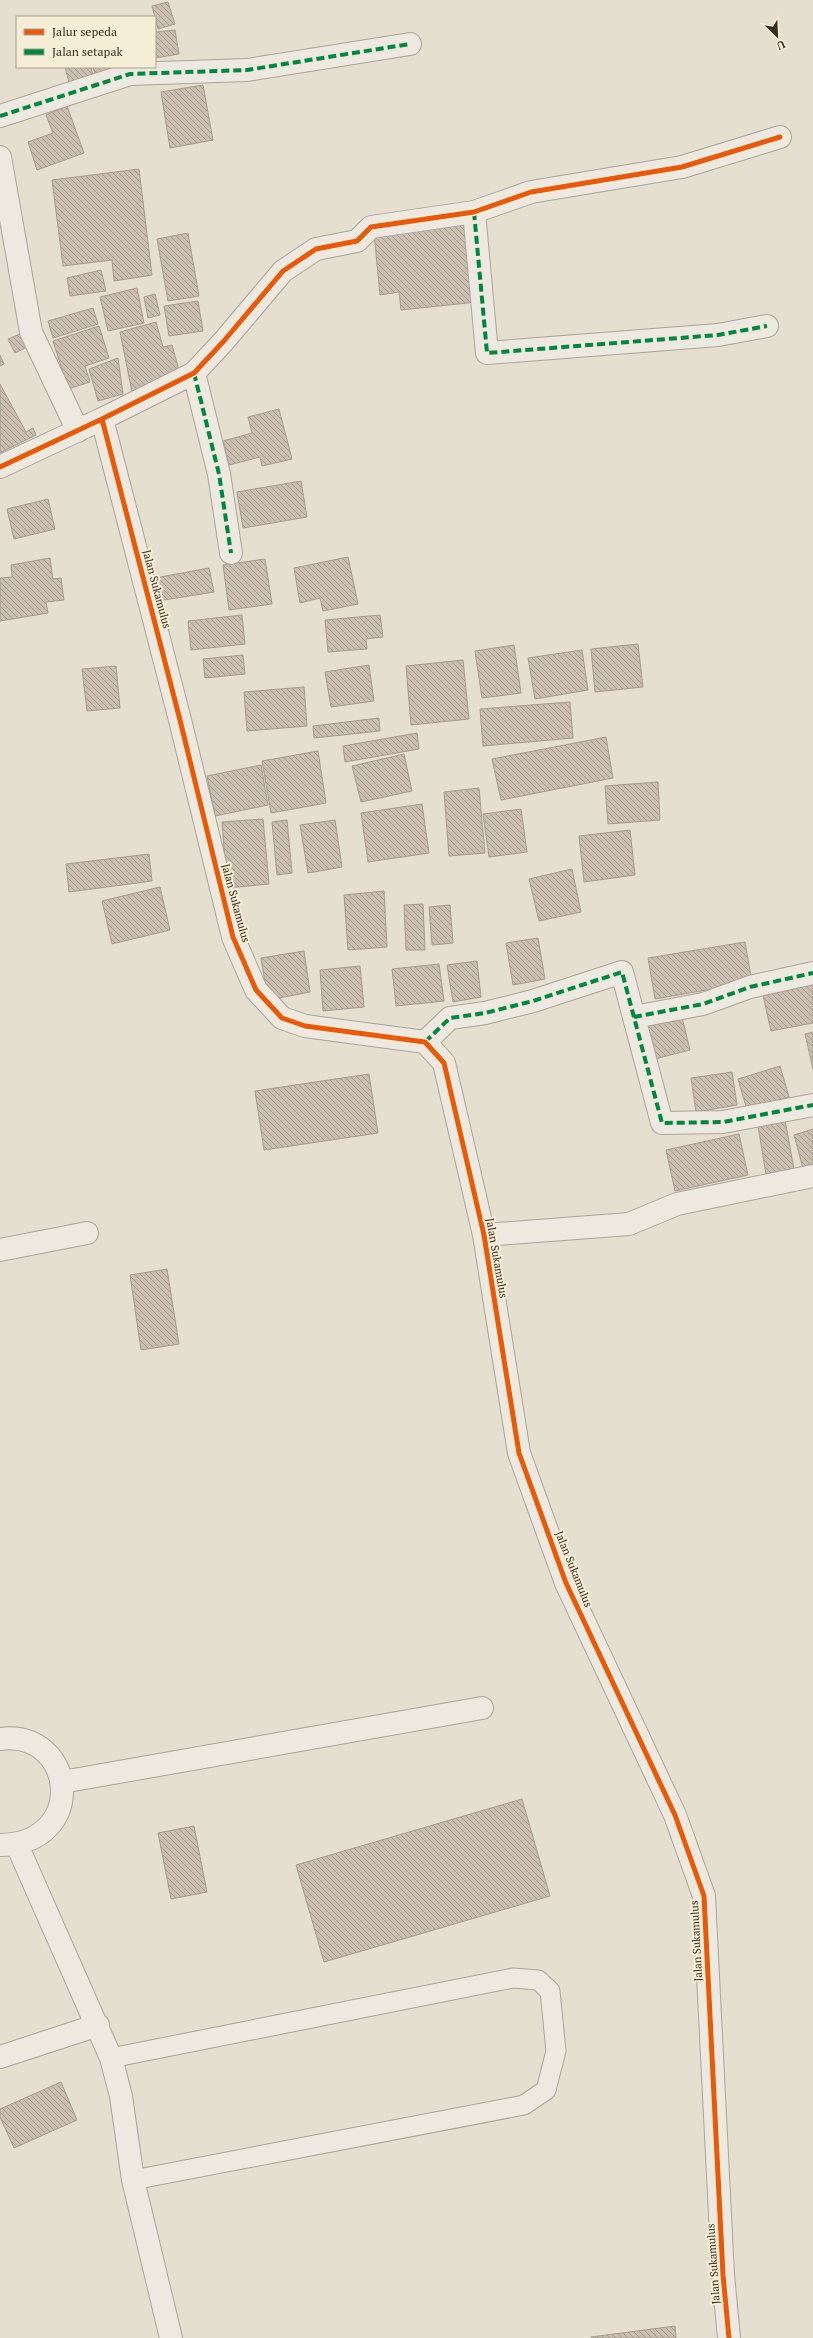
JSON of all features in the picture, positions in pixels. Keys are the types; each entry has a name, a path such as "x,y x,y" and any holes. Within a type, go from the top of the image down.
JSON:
{"street":[{"path":"0,116 130,74 247,70 410,44"},
{"path":"0,467 78,431 194,373 223,342 283,271 316,250 357,241 371,227 474,212 531,192 682,167 780,137"},
{"path":"0,157 31,332 78,431"},
{"path":"474,212 487,353 718,335 767,326"},
{"path":"194,373 219,474 231,553"},
{"name":"Jalan Sukamulus","path":"102,419 178,712 233,937 256,990 282,1018 305,1026 425,1042 444,1063 484,1235 519,1454 566,1583 675,1815 704,1896 723,2275 729,2338"},
{"path":"425,1042 450,1018 485,1013 533,1001 622,972 662,1123 723,1122 813,1105"},
{"path":"634,1017 703,1004 750,987 813,973"},
{"path":"484,1235 629,1224 677,1204 813,1176"},
{"path":"0,1250 87,1233"},
{"path":"62,1782 482,1708"},
{"path":"0,1739 11,1738 29,1741 44,1751 56,1765 62,1782 62,1799 57,1815 47,1829 33,1839 8,1845 98,2025 111,2058 121,2096 133,2180 171,2338"},
{"path":"0,2057 98,2025"}],"lane":[{"path":"111,2058 513,1978 538,1980 550,1991 556,2051 546,2090 524,2105 133,2180"}],"building":[{"path":"168,2 175,24 158,29 156,16 155,16 152,6"},
{"path":"175,30 179,54 156,58 156,32"},
{"path":"65,68 91,68 94,80 70,86"},
{"path":"93,68 116,68 118,75 96,79"},
{"path":"203,85 213,140 170,148 161,92"},
{"path":"67,106 84,153 37,170 28,142 53,133 46,115"},
{"path":"139,169 152,275 114,281 112,260 63,266 52,180"},
{"path":"468,222 477,302 401,310 399,292 380,295 374,233"},
{"path":"188,233 199,296 168,301 157,239"},
{"path":"101,270 106,291 70,296 67,278"},
{"path":"137,288 144,323 108,331 100,297"},
{"path":"155,294 160,315 148,318 144,297"},
{"path":"198,301 203,331 169,336 164,306"},
{"path":"93,308 98,324 53,338 48,321"},
{"path":"156,322 163,347 172,345 181,377 133,397 120,332"},
{"path":"99,326 109,358 85,366 90,382 68,389 53,341"},
{"path":"20,334 27,347 15,353 8,339"},
{"path":"0,355 4,364 0,366"},
{"path":"118,358 123,394 98,401 89,369"},
{"path":"0,384 26,432 33,428 36,435 0,453"},
{"path":"279,409 292,459 262,466 260,457 229,465 223,441 252,433 248,417"},
{"path":"301,481 307,517 243,528 237,492"},
{"path":"48,499 55,529 14,539 7,509"},
{"path":"348,557 358,604 323,611 320,598 300,603 294,568"},
{"path":"50,558 53,579 61,578 64,600 46,602 48,613 0,621 0,578 12,577 11,565"},
{"path":"265,559 272,604 229,610 223,565"},
{"path":"209,568 214,592 158,601 155,578"},
{"path":"242,615 245,644 191,650 188,621"},
{"path":"380,615 383,637 366,639 367,649 328,652 325,620"},
{"path":"638,644 643,687 595,692 591,649"},
{"path":"514,645 521,693 482,698 475,651"},
{"path":"582,650 588,690 535,699 528,658"},
{"path":"243,655 245,674 205,678 203,659"},
{"path":"463,660 469,719 411,725 406,666"},
{"path":"369,665 374,701 331,707 325,672"},
{"path":"116,666 120,708 87,711 82,669"},
{"path":"304,687 307,726 247,731 244,692"},
{"path":"570,702 573,738 483,746 480,709"},
{"path":"379,718 380,731 314,738 313,726"},
{"path":"417,733 419,749 345,762 343,746"},
{"path":"606,737 613,778 501,800 492,759"},
{"path":"318,751 326,803 271,813 262,761"},
{"path":"404,754 412,791 361,802 352,766"},
{"path":"261,765 268,805 215,816 207,776"},
{"path":"658,782 660,820 608,824 605,786"},
{"path":"479,788 485,853 449,856 444,792"},
{"path":"422,804 429,853 368,862 361,813"},
{"path":"521,809 527,852 489,857 483,814"},
{"path":"263,819 269,884 227,888 222,822"},
{"path":"287,820 292,873 277,875 272,822"},
{"path":"335,820 342,867 308,873 300,825"},
{"path":"630,830 635,875 584,882 579,836"},
{"path":"149,854 152,881 69,892 66,864"},
{"path":"572,869 581,912 539,921 529,879"},
{"path":"160,887 170,930 112,944 102,901"},
{"path":"384,891 387,947 348,950 344,895"},
{"path":"423,904 425,950 406,950 404,905"},
{"path":"450,905 453,943 432,945 429,907"},
{"path":"538,938 545,979 513,985 506,943"},
{"path":"745,942 752,982 655,999 648,958"},
{"path":"304,951 310,992 268,1000 261,958"},
{"path":"477,961 481,997 453,1002 447,965"},
{"path":"439,964 444,1001 396,1006 392,969"},
{"path":"360,966 364,1007 323,1011 320,970"},
{"path":"813,980 813,1023 771,1031 762,991"},
{"path":"680,1009 690,1050 647,1061 637,1019"},
{"path":"813,1032 813,1069 805,1034"},
{"path":"780,1066 789,1097 747,1110 738,1079"},
{"path":"732,1072 737,1105 696,1112 691,1078"},
{"path":"369,1074 378,1133 264,1150 255,1091"},
{"path":"785,1120 794,1169 766,1174 758,1126"},
{"path":"813,1129 813,1170 804,1172 794,1135"},
{"path":"739,1134 748,1175 675,1191 666,1150"},
{"path":"167,1269 179,1344 141,1350 130,1275"},
{"path":"522,1799 550,1896 324,1962 296,1865"},
{"path":"194,1826 207,1892 171,1899 158,1833"},
{"path":"61,2082 77,2120 14,2148 0,2117 0,2109"},
{"path":"675,2326 676,2338 591,2338 591,2337"}],"marked path":[{"path":"0,116 130,74 247,70 410,44"},
{"path":"474,212 487,353 718,335 767,326"},
{"path":"194,373 219,474 231,553"},
{"path":"425,1042 450,1018 485,1013 533,1001 622,972 662,1123 723,1122 813,1105"},
{"path":"634,1017 703,1004 750,987 813,973"}],"cycle path":[{"path":"0,467 102,419 194,373 223,342 283,271 316,249 357,241 371,227 474,212 531,192 682,167 780,137"},
{"path":"102,419 180,720 233,937 256,990 282,1018 305,1026 425,1042 444,1063 484,1235 519,1453 566,1583 675,1815 704,1896 723,2275 729,2338"}]}
